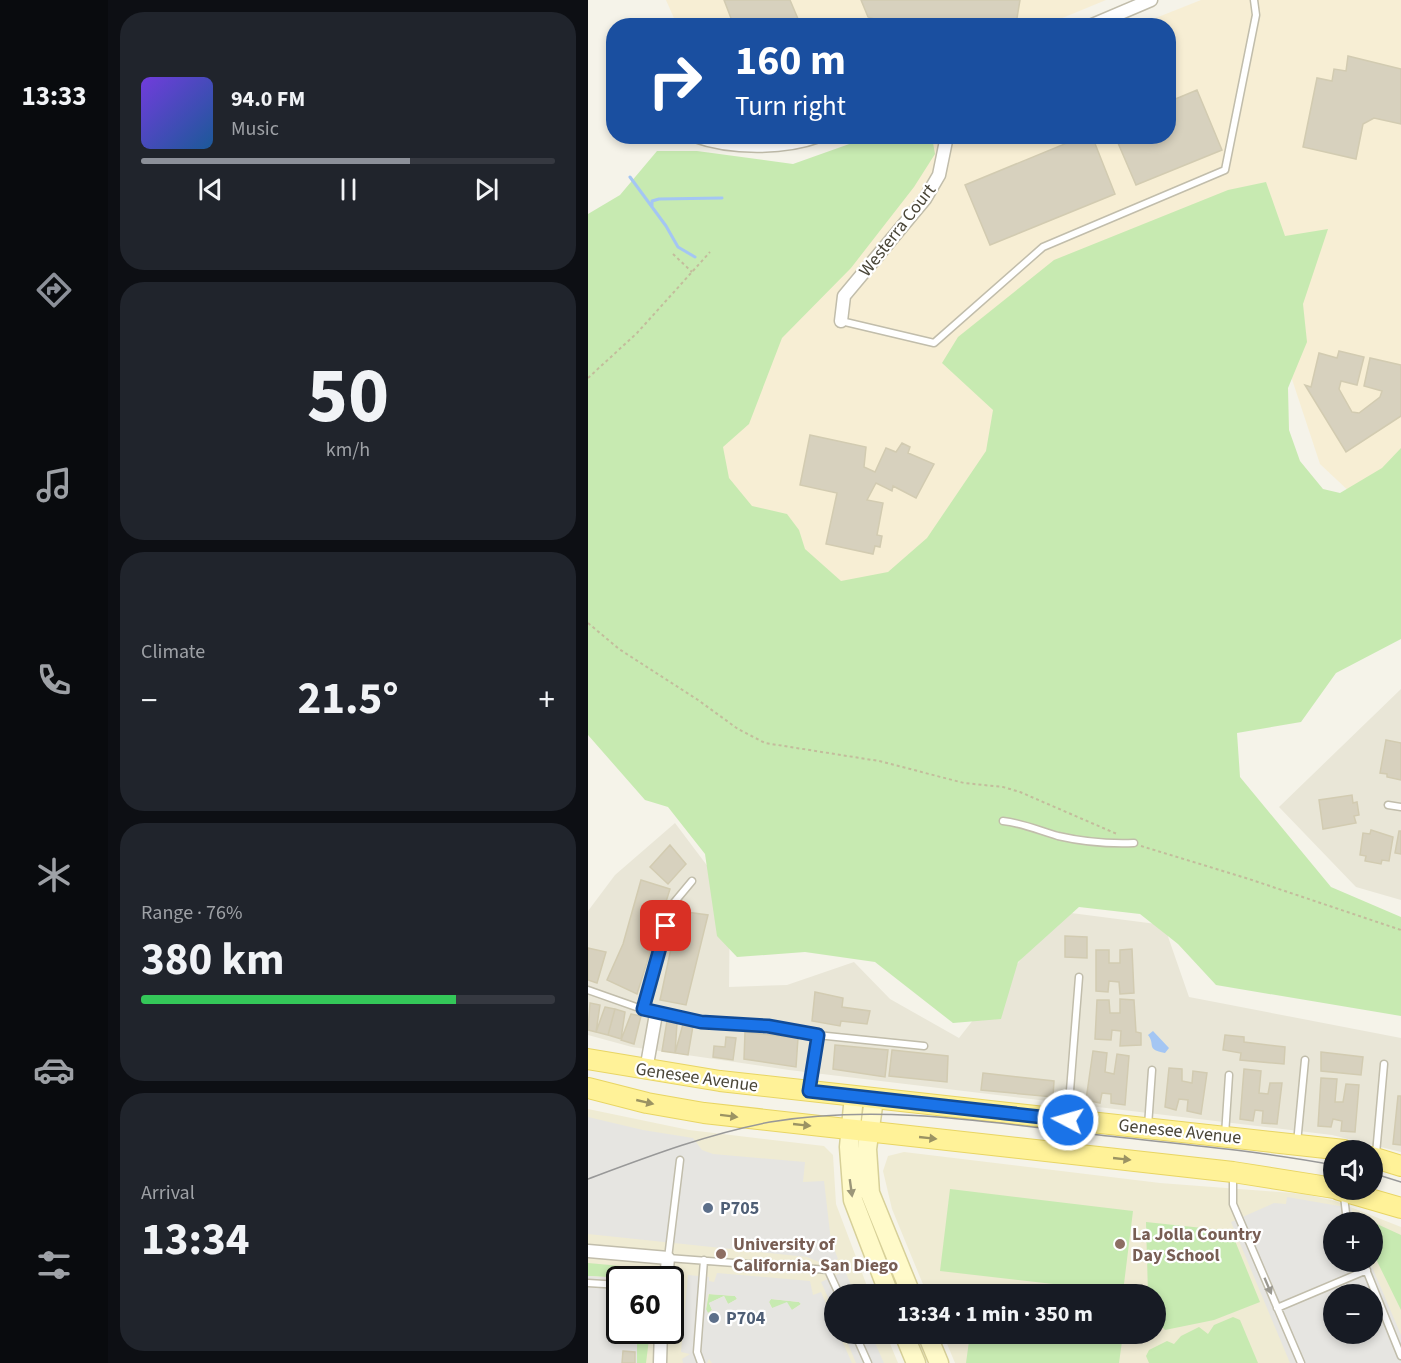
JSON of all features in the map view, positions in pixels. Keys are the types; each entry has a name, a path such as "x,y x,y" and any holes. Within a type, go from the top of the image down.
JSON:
{"main road":[{"name":"Genesee Avenue","path":"588,1059 646,1070 874,1099 1323,1147"},
{"name":"Genesee Avenue","path":"588,1088 704,1113 1233,1172 1323,1186"},
{"path":"854,1096 860,1131 867,1149 870,1193 907,1284"},
{"path":"874,1099 860,1131 849,1174 853,1200 885,1284"},
{"path":"1383,1160 1401,1166"},
{"name":"Genesee Avenue","path":"1375,1200 1401,1208"},
{"path":"908,1344 916,1363"},
{"path":"931,1344 939,1363"}],"street":[{"path":"1109,18 1151,0"},
{"path":"742,144 776,147 788,144"},
{"name":"Westerra Court","path":"841,321 844,296 925,199 939,175 945,144"},
{"path":"646,1070 656,1014"},
{"path":"588,1251 668,1258 667,1266"},
{"path":"660,1363 661,1344"}],"lane":[{"path":"841,321 934,343 1043,247 1225,170 1256,15 1254,0"},
{"path":"1389,805 1401,807"},
{"path":"1004,821 1017,822 1059,836 1103,844 1134,843"},
{"path":"643,1009 672,905 692,881"},
{"path":"1068,1120 1079,977"},
{"path":"588,990 656,1014 727,1025 768,1026 818,1035 924,1046"},
{"path":"809,1091 818,1035"},
{"path":"1297,1144 1305,1060"},
{"path":"1376,1140 1384,1064"},
{"path":"1148,1127 1152,1070"},
{"path":"1225,1135 1229,1075"},
{"path":"680,1160 668,1258 828,1270 834,1284"},
{"path":"1233,1172 1233,1204 1301,1363"},
{"path":"701,1363 697,1352 704,1260"},
{"path":"1277,1308 1362,1272"},
{"path":"1368,1272 1401,1356"},
{"path":"588,1283 606,1285"},
{"path":"859,1344 867,1363"}],"path":[{"path":"588,378 637,333 710,252"},
{"path":"673,254 692,272"},
{"path":"588,623 619,649 738,729 765,743 807,752 879,761 979,786 1003,787 1020,792 1134,843 1401,930"}],"shaded area":[{"path":"666,0 1106,0 1062,18 674,18"},
{"path":"1201,0 1401,0 1401,461 1353,495 1320,464 1282,349 1016,422 997,497 849,617 700,451 908,144 1176,144 1176,18 1156,18"},
{"path":"1401,689 1401,900 1356,887 1279,807"},
{"path":"675,823 730,896 729,987 787,985 854,962 890,999 959,1038 1032,945 1071,913 1164,925 1189,997 1401,1038 1401,1152 1383,1148 1383,1140 1352,1140 1332,1135 789,1070 632,1047 588,1035 588,911 615,875"},
{"name":"University of California, San Diego","path":"588,1109 689,1130 824,1146 833,1155 836,1204 866,1284 824,1284 824,1344 890,1344 898,1363 588,1363"},
{"name":"P705","path":"588,1117 643,1130 693,1138 702,1150 713,1154 805,1162 803,1182 824,1181 831,1241 838,1259 824,1264 807,1257 588,1234"},
{"name":"La Jolla Country Day School","path":"904,1152 1160,1183 1305,1194 1335,1201 1363,1212 1323,1212 1323,1272 1383,1272 1383,1220 1401,1227 1401,1363 955,1363 947,1344 1166,1344 1166,1284 923,1284 892,1209 883,1171 888,1156"},
{"path":"1287,1197 1351,1208 1352,1212 1323,1212 1323,1272 1374,1272 1379,1284 1323,1284 1323,1344 1383,1344 1383,1293 1401,1335 1401,1363 1290,1363 1231,1222 1274,1203 1286,1204"},
{"path":"845,1271 851,1284 824,1284 824,1289 821,1282"},
{"name":"P704","path":"717,1273 810,1281 813,1295 821,1292 824,1299 824,1344 843,1344 852,1363 712,1363 709,1359 707,1363 683,1363 682,1359 690,1354 681,1352 682,1344 684,1344 688,1275 709,1277 709,1281 714,1282","holes":["708,1294 735,1296 737,1299 728,1304 724,1296 709,1303 712,1310 708,1313 706,1309","771,1299 801,1304 792,1310 787,1302 772,1308 769,1302"]},
{"path":"588,1276 606,1277 606,1344 637,1344 637,1363 588,1363"},
{"path":"848,1344 875,1344 884,1363 856,1363"}],"green space":[{"path":"849,144 933,144 935,154 914,187 851,268 782,338 749,424 723,447 729,478 752,506 787,514 799,530 805,549 841,581 888,572 927,538 986,451 993,410 942,363 958,337 1054,260 1228,190 1266,182 1285,236 1328,229 1303,304 1307,342 1288,388 1289,430 1300,461 1323,489 1340,493 1382,468 1401,448 1401,639 1336,673 1301,722 1237,733 1240,777 1331,887 1401,917 1401,1016 1216,985 1178,944 1140,914 1079,907 1018,962 1001,1019 953,1023 875,962 805,952 737,957 717,936 705,854 668,807 645,800 588,735 588,214 620,195 657,151 697,151 793,164"},
{"path":"950,1189 1133,1211 1124,1284 1053,1284 940,1271"},
{"path":"1146,1222 1231,1231 1260,1302 1214,1320 1166,1330 1166,1284 1148,1284"},
{"path":"1383,1227 1401,1235 1401,1310 1382,1272"},
{"path":"588,1263 621,1266 606,1266 606,1277 588,1276"},
{"path":"709,1294 735,1296 737,1299 728,1304 724,1296 709,1303 712,1310 708,1313 706,1310"},
{"path":"771,1299 801,1304 792,1310 772,1308 769,1302"},
{"path":"1233,1317 1240,1320 1258,1363 1149,1363 1146,1356 1149,1350 1166,1344 1167,1341 1174,1344 1181,1336 1199,1327 1208,1334 1214,1325"},
{"path":"637,1344 648,1344 646,1363 636,1363"},
{"path":"969,1344 1122,1344 1119,1363 966,1363"}],"water":[{"path":"1153,1031 1169,1048 1165,1053 1153,1048 1148,1035"}],"building":[{"path":"724,0 790,0 798,18 731,18"},
{"path":"861,0 1020,0 1017,18 868,17"},
{"path":"1348,56 1401,69 1401,124 1374,118 1363,124 1356,159 1303,147 1317,78 1332,81 1334,69 1346,71"},
{"path":"1197,90 1222,150 1136,185 1118,144 1176,144 1176,99"},
{"path":"1065,144 1095,144 1115,194 990,245 965,185"},
{"path":"1339,351 1364,357 1357,385 1341,381 1339,389 1352,412 1359,413 1380,397 1382,391 1364,386 1370,358 1401,365 1401,416 1346,452 1305,385 1311,387 1319,353 1337,358"},
{"path":"810,435 866,447 864,467 875,472 886,448 896,452 902,443 910,447 908,453 934,464 916,498 893,486 892,491 876,483 867,500 883,503 877,535 882,536 880,547 875,546 873,554 826,544 837,493 800,485"},
{"path":"1386,740 1401,743 1401,780 1380,773"},
{"path":"1352,795 1353,803 1357,802 1359,815 1354,816 1356,823 1323,829 1319,800"},
{"path":"1371,830 1393,837 1389,861 1382,860 1381,864 1365,861 1366,856 1360,855 1363,833 1370,834"},
{"path":"1399,831 1401,831 1401,854 1395,853"},
{"path":"670,845 686,864 668,884 650,867"},
{"path":"641,880 670,889 637,994 607,980 623,944"},
{"path":"679,911 708,915 686,1005 660,1000"},
{"path":"1065,936 1087,937 1087,958 1065,957"},
{"path":"588,948 606,952 597,983 588,980"},
{"path":"1132,949 1134,993 1120,994 1119,982 1109,981 1108,992 1096,991 1096,950 1109,950 1109,963 1120,963 1120,950"},
{"path":"815,992 843,998 842,1007 870,1011 867,1024 841,1021 840,1026 812,1021"},
{"path":"1120,999 1134,1000 1136,1032 1141,1033 1141,1045 1120,1046 1121,1031 1112,1030 1111,1040 1095,1039 1097,1000 1109,1000 1110,1013 1120,1013"},
{"path":"590,1003 600,1005 596,1032 588,1030"},
{"path":"605,1007 615,1009 608,1035 596,1032"},
{"path":"615,1009 625,1012 621,1039 608,1035"},
{"path":"631,1014 641,1016 634,1044 621,1040"},
{"path":"667,1021 677,1023 675,1053 662,1051"},
{"path":"683,1024 693,1026 688,1055 675,1053"},
{"path":"745,1032 798,1038 796,1067 744,1059"},
{"path":"1225,1035 1244,1037 1244,1042 1285,1047 1284,1064 1240,1060 1241,1053 1223,1050"},
{"path":"726,1037 736,1038 733,1060 713,1057 714,1046 725,1047"},
{"path":"835,1045 888,1050 885,1077 833,1069"},
{"path":"892,1050 948,1056 947,1082 889,1076"},
{"path":"1093,1051 1107,1053 1105,1072 1114,1074 1117,1054 1129,1056 1125,1105 1111,1103 1111,1094 1102,1093 1100,1103 1086,1100"},
{"path":"1321,1052 1363,1057 1361,1075 1321,1071"},
{"path":"1169,1068 1182,1069 1182,1081 1192,1083 1193,1071 1207,1073 1201,1114 1187,1111 1188,1100 1179,1099 1176,1110 1165,1107"},
{"path":"1244,1069 1261,1071 1259,1093 1268,1094 1270,1083 1282,1083 1277,1124 1262,1123 1263,1111 1255,1110 1253,1121 1240,1119"},
{"path":"983,1073 1054,1081 1053,1097 981,1090"},
{"path":"1321,1078 1337,1079 1335,1102 1343,1102 1346,1084 1359,1085 1355,1132 1341,1131 1342,1121 1333,1119 1331,1127 1318,1126"},
{"path":"1398,1096 1401,1096 1401,1145 1393,1144"},
{"path":"623,1351 635,1352 635,1363 622,1363"}],"waterway":[{"path":"630,177 666,226 678,247 695,257"},
{"path":"652,207 652,201 659,199 722,198"}],"tram line":[{"path":"588,1179 678,1147 747,1127 770,1122 850,1114 890,1114 970,1120 1243,1151 1323,1163"},
{"path":"1383,1176 1401,1182"}],"place":[{"name":"P705","path":"708,1208"},
{"name":"La Jolla Country Day School","path":"1120,1244"},
{"name":"University of California, San Diego","path":"721,1254"},
{"name":"P704","path":"714,1318"}],"route":[{"path":"666,926 643,1009 656,1014 701,1022 768,1026 818,1035 809,1091 1068,1120"}]}
